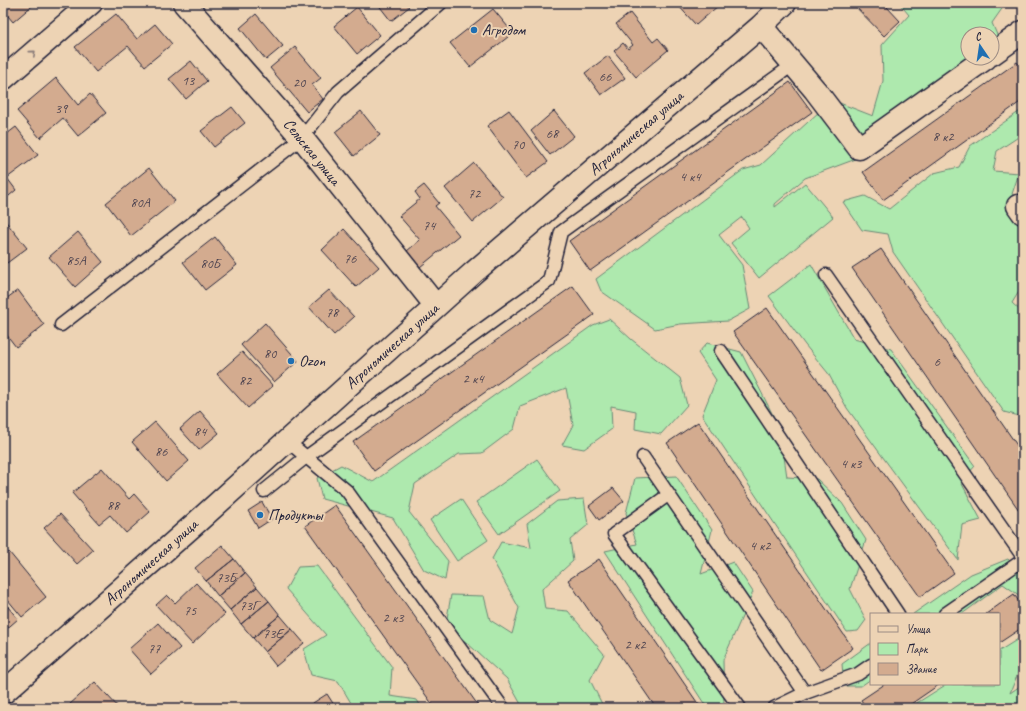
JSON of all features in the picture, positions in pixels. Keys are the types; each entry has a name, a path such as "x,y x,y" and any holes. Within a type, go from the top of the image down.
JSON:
{"street":[{"path":"3,79 91,3"},
{"name":"Сельская улица","path":"184,3 302,138 436,306"},
{"name":"Агрономическая улица","path":"3,693 191,527 436,306 761,26 785,3"},
{"path":"761,26 815,90 858,148 975,66"},
{"path":"1000,48 1023,32"}],"lane":[{"path":"61,325 302,138 338,92 442,3"},
{"path":"264,491 306,457 549,281 560,232 794,64"},
{"path":"826,275 1023,557"},
{"path":"720,351 897,613"},
{"path":"286,440 347,491 503,708"},
{"path":"643,457 805,693"},
{"path":"668,495 614,534 740,708"},
{"path":"946,613 1023,560"},
{"path":"774,708 805,693 858,674 870,666"}],"green space":[{"path":"899,3 1006,3 992,23 993,26 960,26 960,66 992,66 912,123 878,123 872,153 805,178 775,204 775,207 805,183 833,217 759,278 731,243 749,228 742,217 719,235 742,265 750,309 728,321 680,324 655,329 601,291 596,279 743,170 761,165 832,100 873,116 883,81 882,45 909,15"},
{"path":"1000,42 1006,56 1000,60"},
{"path":"1023,109 1023,134 997,151 993,171 1019,173 1012,194 1023,203 1023,243 1021,245 1023,248 1023,285 1012,303 1023,313 1023,417 1004,412 893,252 888,234 862,230 843,202 865,196 889,209 934,173 959,167 970,146"},
{"path":"811,264 854,339 891,349 975,466 961,482 981,520 962,525 958,560 847,408 828,373 805,345 769,296"},
{"path":"609,319 631,339 680,378 687,405 661,434 635,429 636,411 611,406 612,429 584,449 562,445 573,425 566,388 520,406 514,429 482,453 459,454 415,484 409,512 448,561 445,580 424,570 393,518 322,499 317,478 341,465 373,482 593,325"},
{"path":"707,343 741,352 780,429 787,477 817,479 842,503 866,540 850,589 866,620 858,631 847,632 702,415 716,380 698,353"},
{"path":"537,459 560,491 499,534 476,502"},
{"path":"676,476 712,530 701,574 733,562 753,592 723,660 724,708 707,708 605,551 637,544 626,513 635,478"},
{"path":"461,499 488,540 457,561 430,520"},
{"path":"584,499 588,525 570,540 573,561 542,589 545,609 568,611 604,654 590,680 604,708 523,708 507,679 446,624 451,595 484,596 490,620 512,634 519,608 492,559 501,542 531,548 527,524 557,501"},
{"path":"1008,559 1023,575 1023,598 1003,584 963,613 914,613 971,574"},
{"path":"317,566 392,667 390,696 417,700 422,708 354,708 338,681 311,675 304,649 326,635 286,589 298,567"},
{"path":"1023,636 1023,661 1010,693 1023,684 1023,708 909,708 945,685 1000,685 1000,650"},
{"path":"870,644 870,680 861,686 844,686 842,664"}],"building":[{"path":"3,3 32,3 33,5 13,22 3,10"},
{"path":"377,3 405,3 409,7 391,21"},
{"path":"676,3 717,3 719,5 696,25"},
{"path":"852,3 891,3 887,7 900,21 884,36"},
{"path":"357,7 380,35 357,54 334,26"},
{"path":"493,9 513,33 470,67 450,43"},
{"path":"630,13 653,42 658,38 668,50 636,77 614,51 623,43 628,49 633,45 616,24"},
{"path":"116,14 137,39 155,24 172,44 145,66 128,46 96,72 75,47"},
{"path":"256,14 283,46 266,60 240,28"},
{"path":"295,47 321,78 312,85 323,99 307,112 270,68"},
{"path":"608,56 625,78 601,95 585,73"},
{"path":"191,61 207,81 186,99 169,79"},
{"path":"1017,62 1023,70 1023,100 883,200 863,172"},
{"path":"56,78 78,105 90,94 106,113 78,136 63,118 40,138 17,111"},
{"path":"790,82 812,112 590,271 569,241"},
{"path":"232,107 245,123 214,147 201,131"},
{"path":"509,110 548,162 526,178 487,126"},
{"path":"361,111 380,135 354,156 335,132"},
{"path":"554,111 574,136 550,155 531,131"},
{"path":"16,127 38,155 7,178 16,190 3,201 3,137"},
{"path":"474,163 503,197 473,222 445,188"},
{"path":"149,168 175,201 131,236 106,203"},
{"path":"424,185 439,203 435,206 459,235 420,267 407,251 420,240 399,216 420,199 415,192"},
{"path":"3,218 27,248 7,263 3,259"},
{"path":"344,229 379,267 356,287 322,250"},
{"path":"78,232 103,262 75,287 49,257"},
{"path":"215,237 237,265 205,290 183,262"},
{"path":"881,249 1023,454 1023,516 852,268"},
{"path":"573,286 594,315 374,471 353,442"},
{"path":"18,290 44,325 16,347 3,330 3,301"},
{"path":"329,290 354,317 334,335 309,307"},
{"path":"767,308 954,573 920,597 733,332"},
{"path":"265,323 298,361 274,382 241,345"},
{"path":"242,352 273,386 248,408 217,374"},
{"path":"200,411 219,433 199,450 180,429"},
{"path":"155,422 189,461 166,481 132,442"},
{"path":"698,422 853,648 821,670 667,443"},
{"path":"102,468 129,499 134,494 150,512 126,533 110,515 99,524 72,493"},
{"path":"613,488 624,501 599,520 589,506"},
{"name":"Продукты","path":"262,502 272,519 258,528 248,511"},
{"path":"335,505 480,708 435,708 305,526"},
{"path":"60,514 93,550 77,564 44,528"},
{"path":"222,545 234,559 206,581 195,568"},
{"path":"9,552 46,597 22,617 3,594 3,557"},
{"path":"234,559 245,573 218,596 206,581"},
{"path":"599,559 701,708 656,708 568,580"},
{"path":"245,573 257,587 230,610 218,596"},
{"path":"196,583 225,614 192,644 156,605 167,595 175,603"},
{"path":"257,587 269,601 241,624 230,610"},
{"path":"1014,594 1023,608 1023,627 1000,642 1000,613 987,613"},
{"path":"3,601 18,619 3,632"},
{"path":"269,601 280,615 253,638 241,624"},
{"path":"280,615 292,629 265,652 253,638"},
{"path":"158,623 180,648 151,674 129,649"},
{"path":"292,629 304,643 276,666 265,652"},
{"path":"95,682 119,708 74,708 70,704"},
{"path":"884,685 939,685 905,708 866,708 861,700"},
{"path":"327,694 336,708 305,708"}],"place":[{"name":"Агродом","path":"474,30"},
{"name":"Ozon","path":"291,361"},
{"name":"Продукты","path":"260,515"}]}
